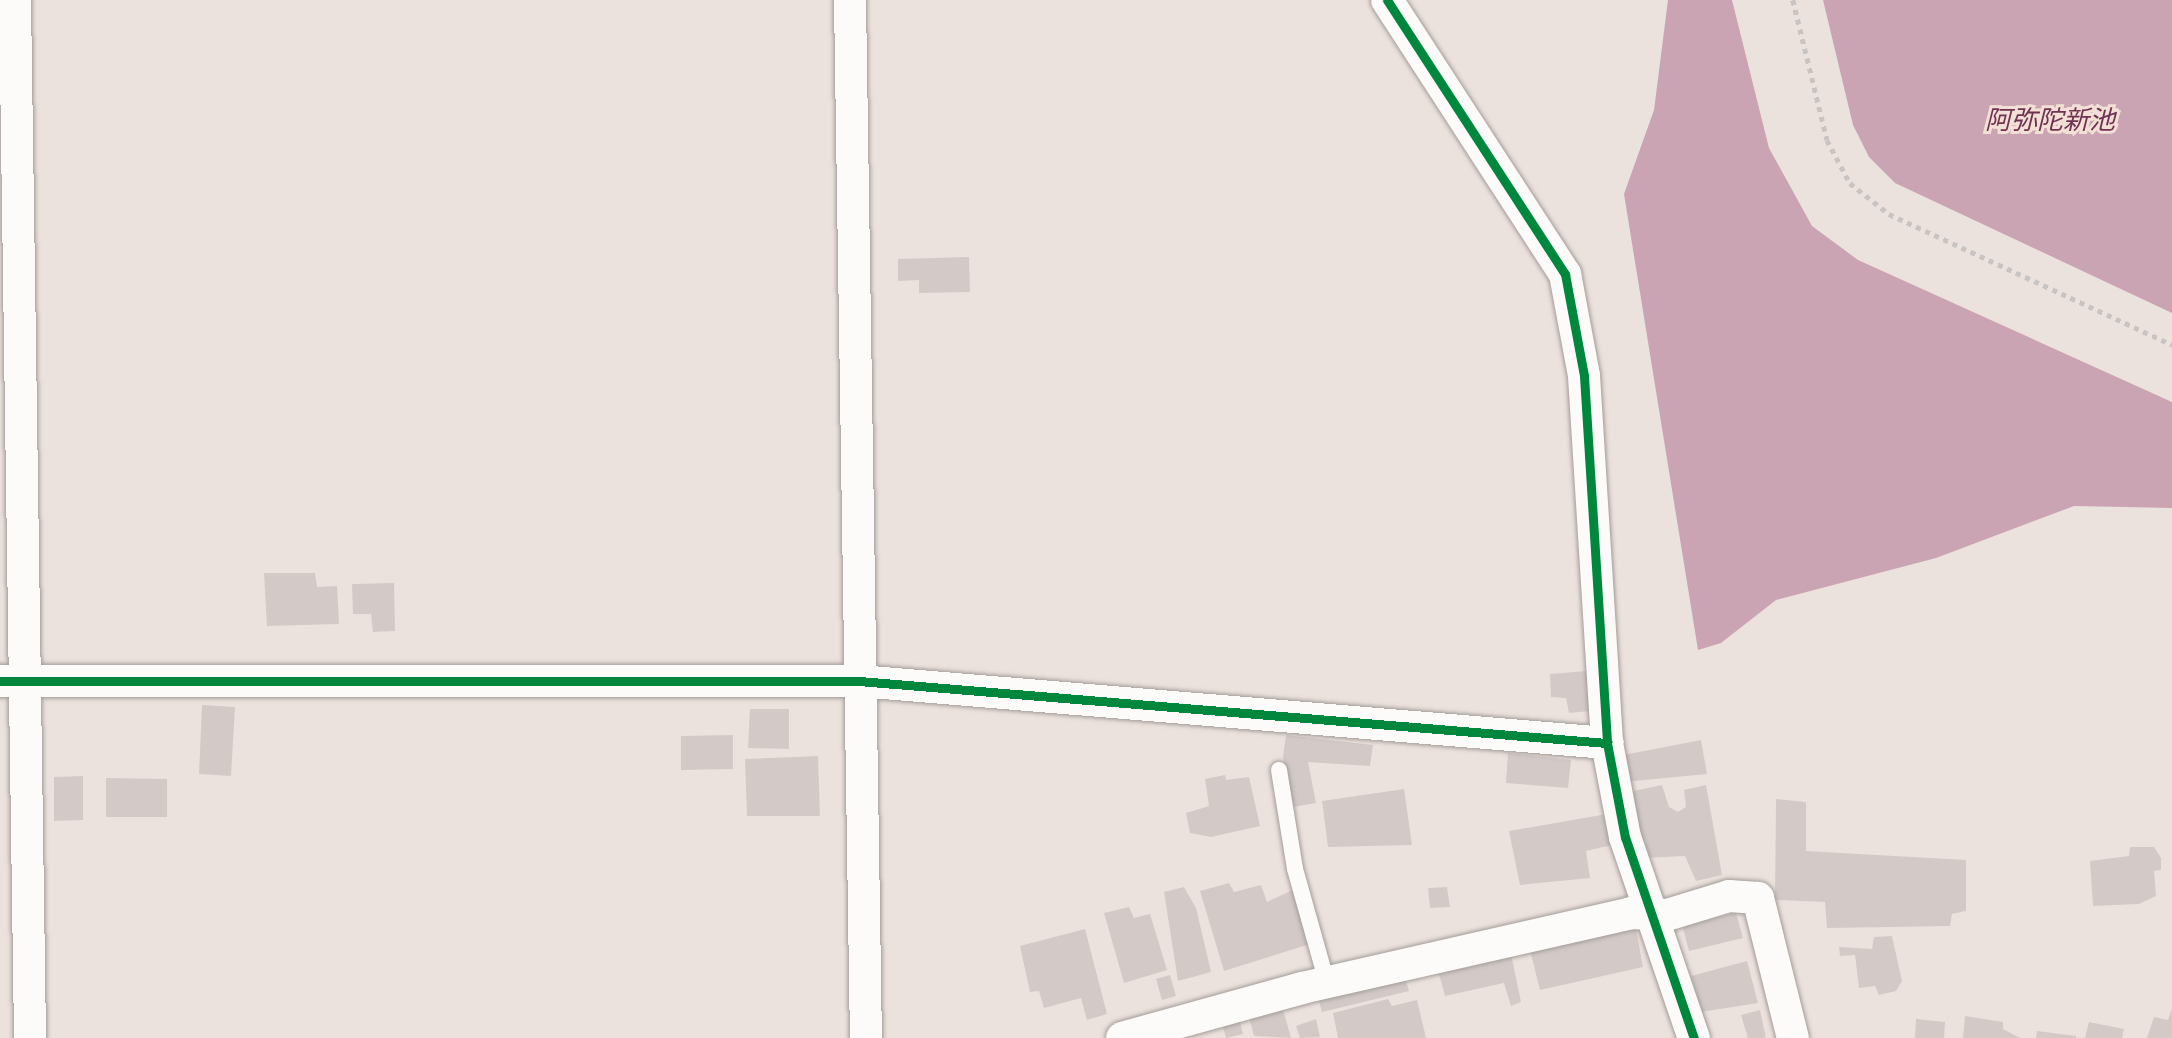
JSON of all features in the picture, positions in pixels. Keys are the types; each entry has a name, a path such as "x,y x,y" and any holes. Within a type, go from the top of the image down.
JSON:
{"street":[{"path":"15,0 12,681 30,1038"},
{"path":"850,0 866,1038"},
{"path":"1387,0 1565,274 1584,376 1607,743 1647,912 1694,1038"},
{"path":"12,681 859,681 1607,743"},
{"path":"1122,1038 1327,982 1647,912 1667,915 1730,896 1758,898 1793,1038"}],"lane":[{"path":"1279,770 1295,869 1327,982"}],"path":[{"path":"1793,0 1827,140 1850,183 1889,214 2172,345"}],"water":[{"path":"1668,0 1732,0 1769,148 1812,226 1858,260 2172,402 2172,508 2074,506 1936,558 1776,600 1721,643 1698,650 1624,194 1654,110"},
{"name":"阿弥陀新池","path":"1823,0 2172,0 2172,313 1895,183 1869,157 1853,125"}],"building":[{"path":"969,257 970,292 919,293 919,280 898,281 898,259"},
{"path":"264,573 315,573 317,587 337,586 339,624 267,626"},
{"path":"394,583 395,631 373,632 371,614 353,614 352,584"},
{"path":"1587,671 1590,711 1569,713 1566,698 1551,697 1550,674"},
{"path":"202,705 235,707 231,776 199,774"},
{"path":"750,709 789,709 789,749 748,748"},
{"path":"733,735 733,769 681,770 681,736"},
{"path":"1286,735 1373,745 1370,766 1308,762 1316,803 1293,807 1283,757"},
{"path":"1701,740 1707,774 1624,782 1618,756"},
{"path":"1508,753 1571,760 1568,788 1506,783"},
{"path":"818,756 820,816 747,816 745,759"},
{"path":"1225,775 1226,780 1249,777 1260,826 1211,837 1190,833 1186,813 1209,806 1205,779"},
{"path":"83,776 83,820 54,821 54,777"},
{"path":"106,778 167,779 167,817 106,817"},
{"path":"1662,785 1669,807 1678,812 1686,807 1684,790 1706,785 1722,875 1696,881 1685,856 1644,858 1629,792"},
{"path":"1404,789 1412,845 1328,847 1322,801"},
{"path":"1776,799 1806,802 1806,851 1966,860 1966,911 1952,914 1950,926 1827,928 1825,902 1775,900"},
{"path":"1607,814 1612,845 1586,851 1590,878 1520,885 1509,831"},
{"path":"2130,847 2154,847 2161,858 2161,870 2154,871 2156,896 2139,904 2093,906 2090,861 2129,856"},
{"path":"1229,883 1234,892 1261,885 1267,902 1295,889 1310,944 1224,971 1200,891"},
{"path":"1184,887 1196,908 1211,972 1178,981 1164,892"},
{"path":"1447,887 1450,907 1430,908 1428,888"},
{"path":"1129,907 1134,918 1150,914 1167,970 1124,983 1104,913"},
{"path":"1736,913 1743,938 1689,951 1682,925"},
{"path":"1635,924 1643,967 1540,990 1530,950"},
{"path":"1085,929 1107,1014 1087,1020 1081,998 1044,1008 1039,991 1030,992 1020,946"},
{"path":"1892,936 1902,981 1896,991 1879,995 1875,986 1859,988 1855,955 1840,956 1839,947 1872,949 1874,937"},
{"path":"1511,954 1521,1002 1511,1006 1504,983 1445,996 1439,974"},
{"path":"1747,961 1758,1003 1701,1012 1691,976"},
{"path":"1404,974 1409,991 1322,1012 1317,994"},
{"path":"1170,975 1176,996 1162,1000 1156,979"},
{"path":"1388,999 1392,1006 1417,1000 1426,1038 1338,1038 1333,1013"},
{"path":"1281,1002 1291,1038 1254,1036 1248,1013"},
{"path":"2172,1008 2172,1038 2147,1038 2154,1017 2168,1020"},
{"path":"1760,1010 1766,1038 1748,1038 1741,1015"},
{"path":"1238,1014 1243,1034 1226,1038 1221,1020"},
{"path":"1965,1016 2003,1022 2003,1029 2020,1038 1963,1038"},
{"path":"1316,1019 1320,1037 1300,1038 1296,1026"},
{"path":"1916,1019 1945,1022 1944,1038 1915,1038"},
{"path":"2089,1022 2124,1029 2122,1038 2085,1038"},
{"path":"2037,1031 2076,1036 2076,1038 2036,1038"}],"cycle path":[{"path":"1387,0 1565,274 1584,376 1607,743 1625,837 1694,1038"},
{"path":"0,681 859,681 1607,743"}]}
